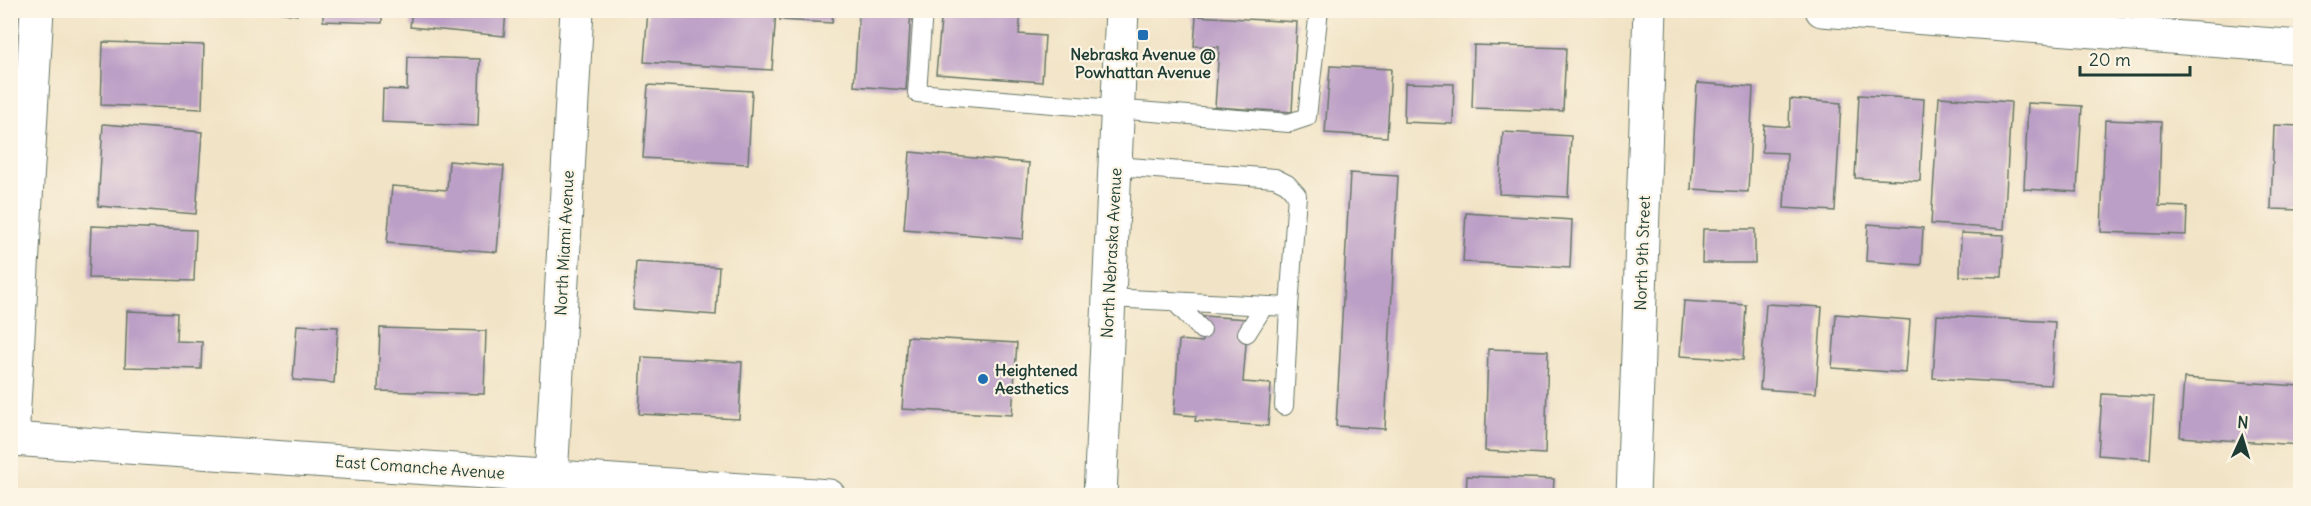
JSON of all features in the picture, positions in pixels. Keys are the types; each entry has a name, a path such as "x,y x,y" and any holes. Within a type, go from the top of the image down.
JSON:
{"street":[{"path":"12,439 37,10"},
{"name":"North Miami Avenue","path":"551,486 577,10"},
{"name":"North Nebraska Avenue","path":"1100,495 1122,10"},
{"name":"North 9th Street","path":"1633,495 1650,10"},
{"path":"1822,10 2301,46"},
{"name":"East Comanche Avenue","path":"12,439 551,486 829,495"}],"lane":[{"path":"923,10 917,93 1289,123 1299,122 1307,117 1319,10"},
{"path":"1115,166 1275,178 1287,184 1297,195 1284,406"},
{"path":"1109,298 1289,307"},
{"path":"1175,302 1202,330"},
{"path":"1247,333 1264,306"}],"building":[{"path":"264,10 297,10 297,15"},
{"path":"323,10 382,10 382,23 323,21"},
{"path":"412,10 506,10 504,36 410,27"},
{"path":"648,10 776,10 772,70 644,62"},
{"path":"781,10 833,10 832,23 780,20"},
{"path":"859,10 911,10 906,90 854,86"},
{"path":"942,10 1021,11 1019,34 1045,36 1042,82 936,74"},
{"path":"1196,16 1297,22 1292,112 1215,107 1219,47 1194,46"},
{"path":"103,42 204,45 202,109 101,105"},
{"path":"1474,45 1566,48 1563,111 1472,108"},
{"path":"408,57 480,59 478,126 382,122 383,89 407,90"},
{"path":"1330,66 1391,69 1387,137 1325,133"},
{"path":"1405,83 1454,84 1453,124 1404,122"},
{"path":"1697,83 1753,87 1748,192 1691,189"},
{"path":"648,85 752,91 748,164 643,158"},
{"path":"1859,95 1924,99 1920,181 1855,178"},
{"path":"1939,97 2011,102 2004,229 1931,224"},
{"path":"1790,99 1841,103 1835,211 1784,208 1787,153 1762,152 1764,125 1789,127"},
{"path":"2028,103 2082,106 2077,192 2024,189"},
{"path":"2105,120 2161,122 2159,206 2187,207 2186,235 2101,232"},
{"path":"103,124 202,132 196,214 98,206"},
{"path":"2274,125 2300,126 2300,210 2271,209"},
{"path":"1503,132 1571,136 1568,197 1499,194"},
{"path":"910,152 1029,163 1023,239 904,229"},
{"path":"449,161 504,166 497,252 387,243 392,186 447,190"},
{"path":"1350,173 1398,176 1385,429 1336,426"},
{"path":"1466,213 1572,220 1570,268 1463,262"},
{"path":"1868,224 1923,228 1921,265 1866,261"},
{"path":"91,226 196,230 194,281 89,278"},
{"path":"1703,229 1755,229 1755,263 1702,263"},
{"path":"1961,233 2004,235 2002,277 1960,276"},
{"path":"636,262 719,267 716,315 633,309"},
{"path":"1684,301 1746,305 1743,360 1680,356"},
{"path":"1766,304 1822,307 1816,393 1760,389"},
{"path":"127,311 177,313 176,341 202,342 201,369 125,367"},
{"path":"1836,314 1910,320 1906,373 1832,368"},
{"path":"1937,315 2055,322 2051,385 1933,378"},
{"path":"1203,316 1248,319 1243,382 1271,384 1268,426 1195,421 1196,416 1174,414 1179,340 1202,342"},
{"path":"297,325 338,327 334,383 293,380"},
{"path":"380,328 486,331 484,394 378,391"},
{"path":"907,337 1017,343 1012,415 902,409"},
{"path":"1488,349 1548,351 1545,454 1485,451"},
{"path":"642,357 742,362 739,419 639,414"},
{"path":"2184,378 2300,386 2300,445 2180,437"},
{"path":"2102,394 2154,397 2150,459 2098,455"},
{"path":"1467,476 1554,479 1553,496 1466,496"}],"place":[{"name":"Nebraska Avenue @ Powhattan Avenue","path":"1143,35"},
{"name":"Heightened Aesthetics","path":"983,379"}]}
